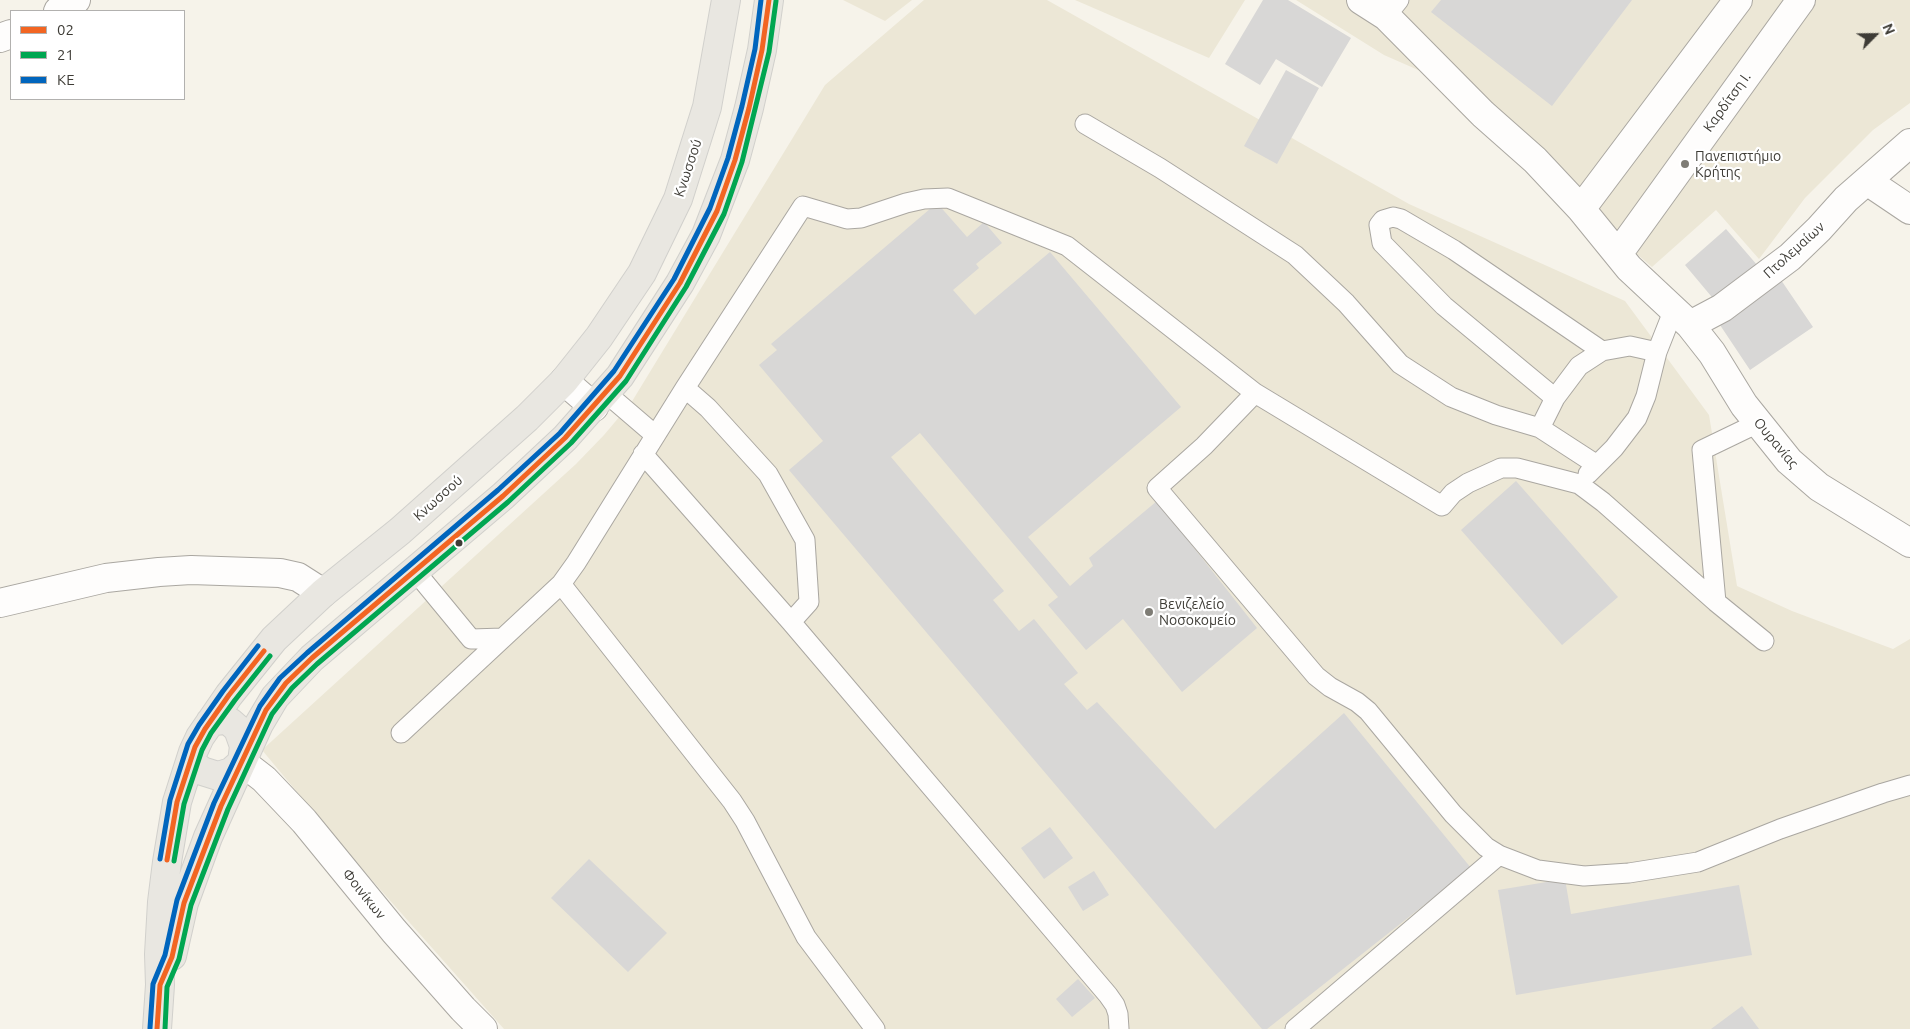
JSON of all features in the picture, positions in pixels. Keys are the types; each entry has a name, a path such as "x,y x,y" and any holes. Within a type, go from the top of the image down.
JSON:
{"main road":[{"name":"Κνωσσού","path":"157,1029 162,902 167,862 177,802 200,737 229,695 274,639 323,593 426,509 527,418 564,381 618,312 642,273 672,215 693,156 706,108 726,0"},
{"name":"Κνωσσού","path":"160,985 172,957 184,903 208,836 259,724 275,697 286,683 312,658 525,476 566,438 600,400 644,341 680,283 717,211 735,160 750,108 762,50 769,0"},
{"path":"190,762 202,771 218,776 230,772 242,762 244,746 238,729 230,722 224,720 210,722"}],"street":[{"path":"60,10 76,0"},
{"path":"1360,0 1393,8 1484,114 1535,160 1581,209 1629,268 1682,317"},
{"path":"1581,209 1738,0"},
{"name":"Καρδίτση Ι.","path":"1618,254 1801,0"},
{"name":"Πτολεμαίων","path":"1682,317 1722,308 1790,257 1846,199 1910,143"},
{"path":"1867,181 1910,210"},
{"name":"Ουρανίας","path":"1682,317 1712,353 1758,423 1788,461 1818,487 1910,543"},
{"path":"564,381 600,400"},
{"path":"0,603 106,578 191,570 280,573 298,577 323,593"},
{"name":"Φοινίκων","path":"242,762 264,779 304,821 394,931 483,1029"}],"lane":[{"path":"1085,124 1160,168 1295,255 1346,303 1400,364 1451,397 1496,415 1540,428 1597,465"},
{"path":"401,733 561,584 803,206 847,219 861,218 924,199 948,198 1067,246 1255,393 1442,506 1453,493 1468,482 1502,468 1517,468 1578,484 1603,502 1716,602 1764,641"},
{"path":"1555,398 1444,306 1382,243 1379,225 1383,220 1393,217 1401,219 1454,250 1602,351"},
{"path":"1578,484 1614,448 1637,418 1646,396 1657,352 1682,317"},
{"path":"1540,428 1555,398 1579,366 1602,351 1630,346 1657,352"},
{"path":"685,388 708,408 768,474 805,540 810,602 791,622"},
{"path":"1255,393 1204,446 1157,488 1316,676 1368,711 1453,814 1486,847 1499,855 1538,870 1584,876 1629,873 1698,862 1780,829 1883,793 1910,786"},
{"path":"600,400 655,435"},
{"path":"1716,602 1702,450 1758,423"},
{"path":"643,454 791,622 1108,995 1115,1004 1119,1029"},
{"path":"415,571 470,639 503,638"},
{"path":"561,584 732,800 806,937 874,1029"},
{"path":"1294,1029 1499,855"}],"shaded area":[{"path":"843,0 912,0 885,21"},
{"path":"924,0 1047,0 1409,204 1625,301 1709,415 1737,586 1792,611 1893,649 1910,639 1910,1029 504,1029 347,852 262,750 576,464 604,435 631,403 825,85"},
{"path":"1075,0 1245,0 1209,58"},
{"name":"Πανεπιστήμιο Κρήτης","path":"1296,0 1910,0 1910,103 1873,130 1805,198 1759,259 1716,210 1652,267 1425,73 1384,55"}],"building":[{"path":"1263,0 1288,0 1351,38 1322,87 1276,59 1260,85 1225,64"},
{"path":"1441,0 1632,0 1552,106 1431,12"},
{"path":"1286,70 1319,88 1277,164 1244,146"},
{"name":"Βενιζελείο Νοσοκομείο","path":"937,203 967,237 984,222 1002,243 976,264 979,268 953,290 975,315 1050,252 1181,407 1028,537 1070,586 1093,566 1089,558 1157,501 1257,628 1182,692 1123,619 1086,650 1048,605 1058,597 920,433 891,457 1004,591 993,600 1019,631 1034,619 1078,673 1064,684 1087,710 1097,702 1215,829 1344,713 1471,868 1267,1029 1262,1029 789,470 823,441 759,365 777,350 771,344"},
{"path":"1726,229 1758,266 1716,302 1685,265"},
{"path":"1781,280 1813,327 1750,370 1718,322"},
{"path":"1516,481 1618,597 1562,645 1461,530"},
{"path":"1050,827 1073,858 1044,879 1021,848"},
{"path":"589,859 667,933 628,972 551,898"},
{"path":"1094,871 1109,895 1083,911 1068,887"},
{"path":"1565,879 1571,914 1739,885 1752,955 1516,995 1498,890"},
{"path":"1078,979 1095,998 1072,1017 1056,999"},
{"path":"1742,1006 1759,1029 1711,1029"}],"transit line":[{"name":"KE","path":"150,1028 153,984 165,955 177,900 214,803 260,706 280,678 307,653 498,490 560,433 614,371 674,279 710,208 728,158 742,106 755,49 761,0"},
{"name":"02","path":"157,1029 160,985 172,957 184,903 221,806 266,710 286,683 312,658 503,496 565,438 620,376 680,283 717,211 735,160 749,108 762,50 769,0"},
{"name":"21","path":"165,1029 167,987 179,959 191,905 228,809 272,714 292,688 317,664 508,502 571,443 626,381 686,287 724,214 742,162 769,52 776,1"},
{"name":"KE","path":"160,859 170,800 188,744 223,691 258,646"},
{"name":"02","path":"167,860 177,802 195,747 229,695 264,651"},
{"name":"21","path":"174,861 184,804 202,750 211,733 270,656"}],"place":[{"name":"Πανεπιστήμιο Κρήτης","path":"1685,164"},
{"name":"Βενιζελείο Νοσοκομείο","path":"1149,612"}]}
